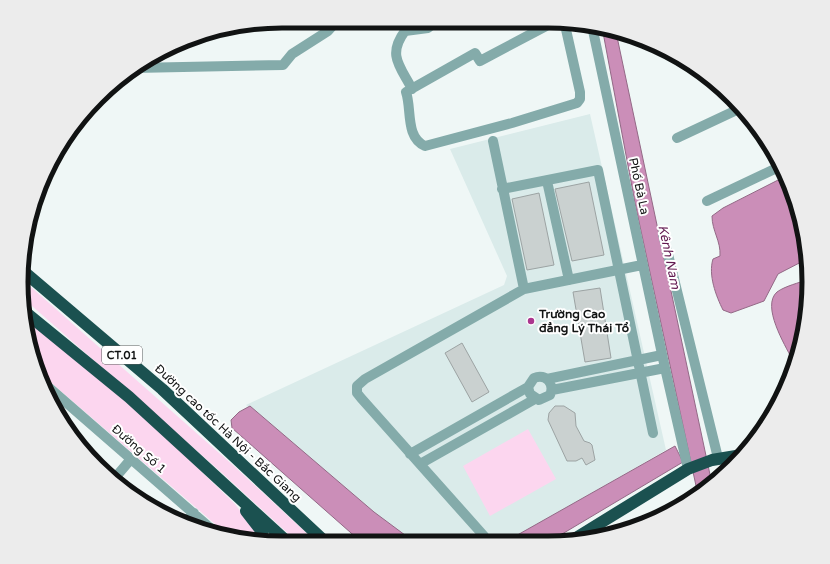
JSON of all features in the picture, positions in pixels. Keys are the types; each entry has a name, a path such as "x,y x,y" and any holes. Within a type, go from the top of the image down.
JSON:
{"highway":[{"name":"Đường cao tốc Hà Nội - Bắc Giang","path":"28,275 162,388 318,536"},
{"name":"CT.01","path":"30,316 144,410 281,536"},
{"path":"144,410 246,511 260,529 263,535"},
{"path":"220,443 328,536"},
{"path":"584,533 687,474 731,458"},
{"path":"717,462 727,463"},
{"path":"600,530 687,474"}],"street":[{"path":"146,68 283,65 292,54 331,28"},
{"path":"412,89 395,57 397,43 405,31 428,28"},
{"path":"542,28 480,61 475,53 406,92 409,99 412,131 416,140 425,146 512,124 575,104 580,99 580,92 566,29"},
{"name":"Phố Bà La","path":"593,32 687,474"},
{"path":"677,138 735,111"},
{"path":"493,141 524,289"},
{"path":"707,201 775,169"},
{"path":"502,189 598,170 653,433"},
{"path":"547,181 569,280"},
{"path":"663,234 717,462"},
{"path":"484,536 361,398 357,393 357,386 365,379 524,289 642,265"},
{"path":"547,379 662,355"},
{"path":"552,390 665,368"},
{"path":"410,454 528,387 534,378 542,376 551,384 552,390 547,398 540,400 535,399 420,464"},
{"path":"528,387 530,394 535,399"},
{"name":"Đường Số 1","path":"52,391 207,525"},
{"path":"117,475 131,459"},
{"path":"189,518 194,513"}],"shaded area":[{"name":"Kênh Nam","path":"603,34 617,38 711,477 697,488 635,203"},
{"name":"Trường Cao đẳng Lý Thái Tổ","path":"590,114 666,450 516,536 403,536 390,527 246,405 504,285 507,276 450,149"},
{"path":"780,179 789,200 800,249 801,262 778,274 764,301 731,313 723,310 715,292 711,272 713,259 720,256 712,216 723,208"},
{"path":"802,281 800,315 791,357 776,326 772,306 773,298 777,292 788,286"},
{"path":"28,285 235,467 310,536 291,536 222,473 29,304"},
{"path":"32,324 132,405 235,504 257,535 232,531 217,527 47,379 41,364"},
{"path":"250,406 374,512 406,536 354,536 232,428 231,420 239,412"},
{"path":"528,429 556,479 490,516 463,466"},
{"path":"675,446 683,462 560,535 516,536"}],"building":[{"path":"589,182 604,255 572,261 555,189"},
{"path":"539,193 554,265 527,270 512,199"},
{"path":"600,288 611,358 585,362 573,292"},
{"path":"462,343 489,392 472,402 445,353"},
{"path":"555,406 564,406 575,413 576,426 584,441 592,445 595,460 586,465 582,458 576,461 567,461 548,420 549,413"}],"place":[{"name":"Trường Cao đẳng Lý Thái Tổ","path":"531,321"}]}
